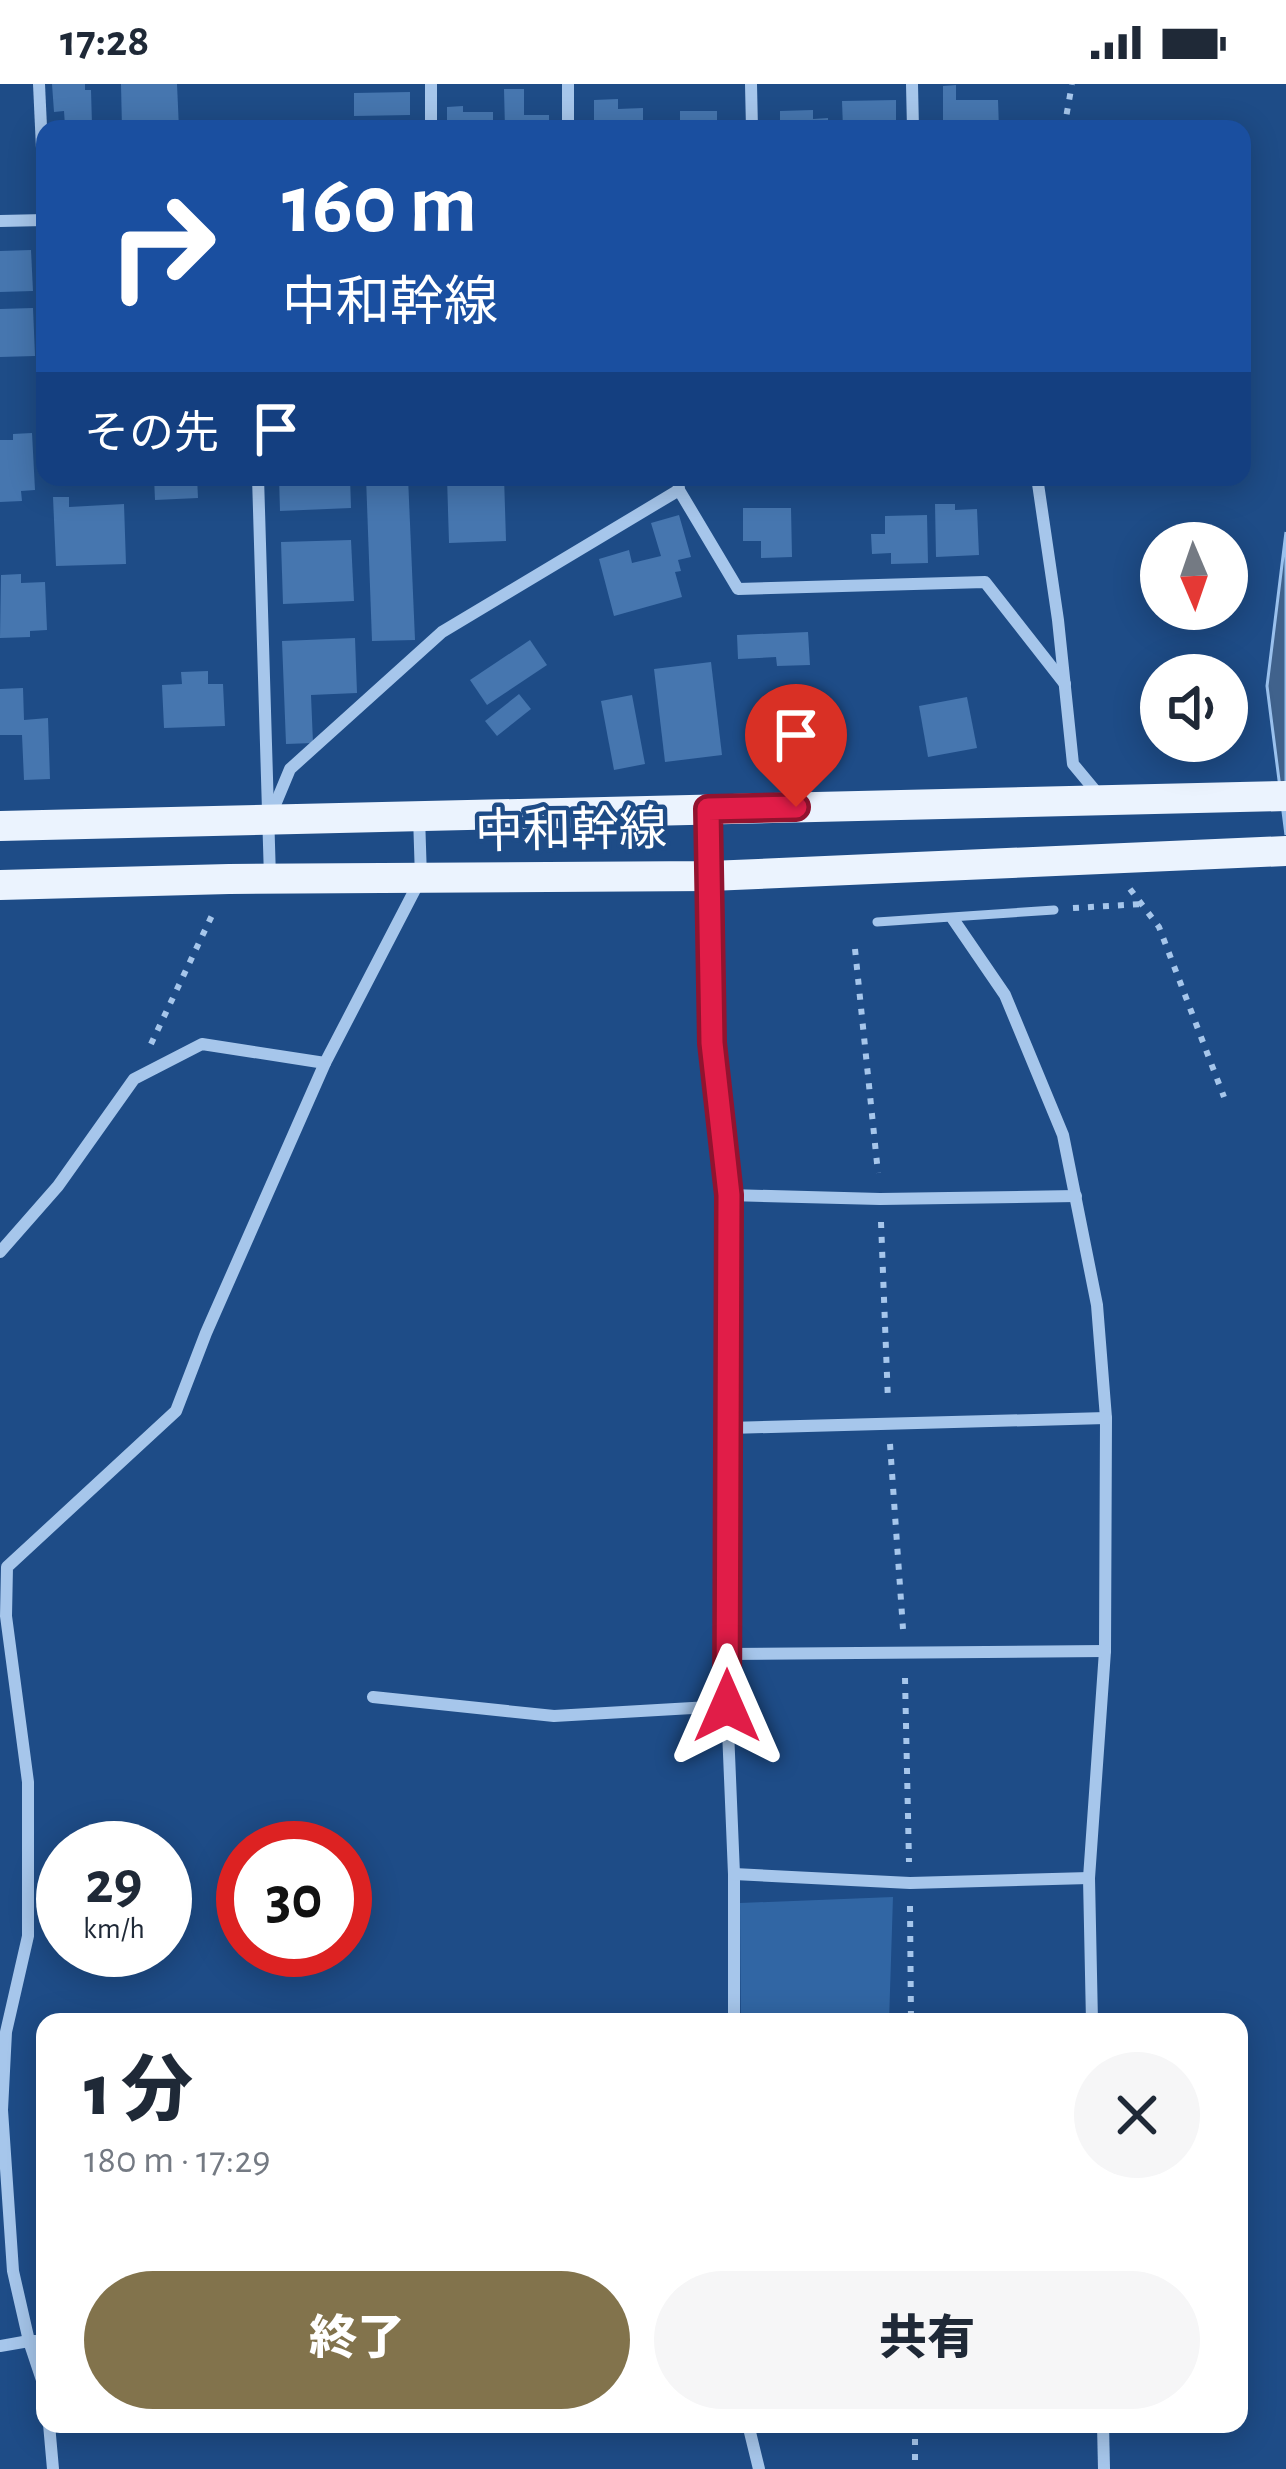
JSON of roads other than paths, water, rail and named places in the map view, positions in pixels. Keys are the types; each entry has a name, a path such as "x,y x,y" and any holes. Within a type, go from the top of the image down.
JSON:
{"main road":[{"name":"中和幹線","path":"0,826 1286,796"},
{"name":"中和幹線","path":"0,885 710,876 1286,850"}],"street":[{"path":"39,84 41,120"},
{"path":"431,84 431,120"},
{"path":"568,84 568,120"},
{"path":"751,84 752,120"},
{"path":"913,84 913,120"},
{"path":"0,221 36,218"},
{"path":"258,486 271,879"},
{"path":"270,819 290,769 442,632 674,486"},
{"path":"681,486 738,589 985,582 1065,684"},
{"path":"1038,486 1073,764 1111,800"},
{"path":"708,809 712,1043 729,1195 727,1706 734,2013"},
{"path":"36,2362 13,2271 2,2110 7,2032 28,1936 28,1782 6,1616 7,1567 176,1411 325,1063 422,878 419,815"},
{"path":"953,919 1005,995 1063,1135 1097,1305 1106,1418 1105,1651 1089,1878 1092,2013"},
{"path":"0,1252 58,1186 134,1079 202,1044 325,1063"},
{"path":"729,1195 1076,1196"},
{"path":"729,1428 1106,1418"},
{"path":"727,1654 1105,1651"},
{"path":"373,1697 554,1717 727,1706"},
{"path":"734,1874 910,1883 1089,1878"},
{"path":"0,2346 36,2341"},
{"path":"50,2433 52,2469"},
{"path":"750,2433 759,2469"},
{"path":"1102,2433 1104,2469"}],"lane":[{"path":"877,922 1054,910"}]}
